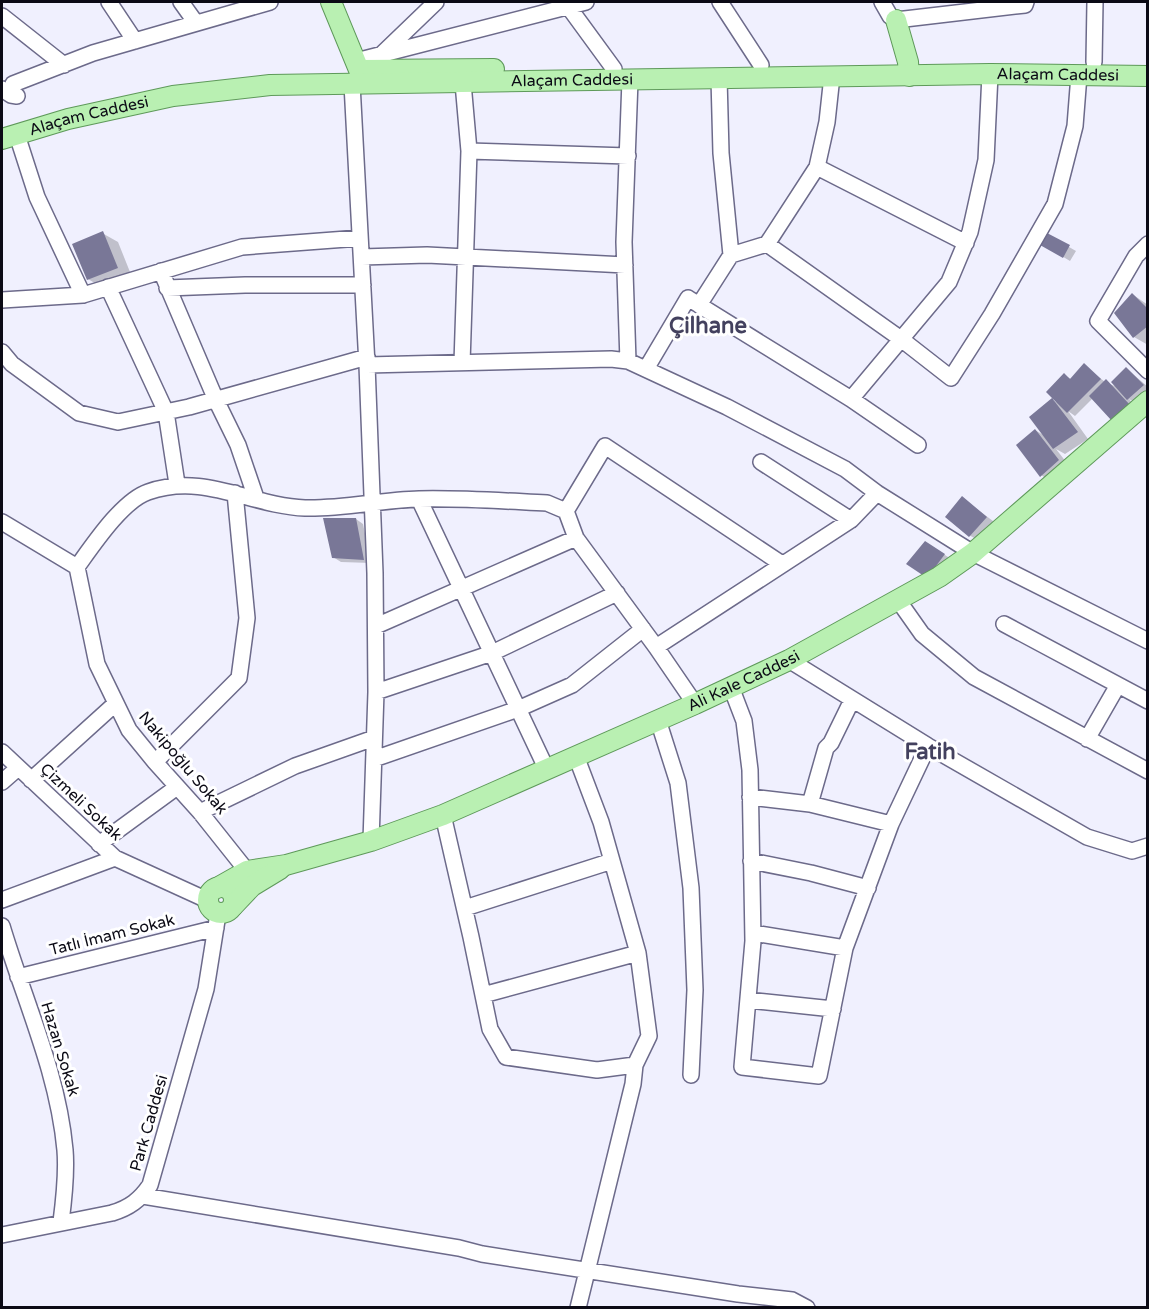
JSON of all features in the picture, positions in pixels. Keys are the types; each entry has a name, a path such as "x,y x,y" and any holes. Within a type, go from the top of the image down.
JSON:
{"main road":[{"path":"331,2 358,75"},
{"path":"896,20 908,69"},
{"name":"Alaçam Caddesi","path":"358,75 463,83 832,76 908,69 990,74 1092,71 1148,63"},
{"name":"Alaçam Caddesi","path":"9,137 68,119 173,96 358,75 761,65 1092,71 1148,76"},
{"name":"Ali Kale Caddesi","path":"218,907 247,871 286,865 371,841 443,815 695,705 789,660 939,577 973,553 1148,401"},
{"name":"Ali Kale Caddesi","path":"218,907 286,865"}],"street":[{"path":"109,2 135,41"},
{"path":"181,2 196,23"},
{"path":"371,841 376,626 367,361 360,238 358,75 436,2"},
{"path":"380,55 567,4 586,2"},
{"path":"720,2 761,65"},
{"path":"882,2 890,16 896,20 1025,6 1026,2"},
{"path":"767,244 901,339 951,378 992,314 1055,204 1092,71 1095,2"},
{"path":"10,90 64,65 260,3"},
{"path":"567,4 614,69"},
{"path":"2,16 64,65"},
{"path":"851,399 949,282 966,243 986,160 990,74"},
{"path":"699,305 732,255 767,244 817,167 827,122 832,76"},
{"path":"719,78 721,153 732,255"},
{"path":"628,361 625,265 630,80"},
{"path":"462,363 469,151 463,83"},
{"path":"9,137 82,295"},
{"path":"469,151 628,156"},
{"path":"817,167 966,243"},
{"path":"2,300 82,295 243,247 360,238"},
{"path":"1148,243 1136,256 1098,321 1148,371"},
{"path":"362,257 427,255 625,265"},
{"path":"161,272 216,400 238,445 256,498"},
{"path":"167,288 245,285 363,285"},
{"path":"108,287 166,412 177,484"},
{"path":"646,369 688,298 851,399 918,446"},
{"path":"2,352 12,364 79,413 118,422 216,400 367,361 462,363 611,358 628,361 727,407 845,469 877,493 973,553 1148,641"},
{"path":"566,511 605,446 782,564"},
{"path":"761,462 851,520"},
{"path":"2,522 76,567 104,529 122,511 146,492 177,484 235,493 286,507 308,508 419,499 547,503 566,511 576,538 656,647 695,705"},
{"path":"155,762 239,678 247,618 235,493"},
{"path":"656,647 851,520 877,493"},
{"path":"419,499 547,770"},
{"path":"376,626 576,538"},
{"name":"Nakipoğlu Sokak","path":"76,567 97,664 129,730 200,812 247,871"},
{"path":"376,692 492,653 617,593"},
{"path":"898,600 922,634 974,677 1148,771"},
{"path":"1004,624 1148,700"},
{"path":"374,759 518,709 572,685 643,629"},
{"path":"789,660 928,746 1087,837 1132,851 1148,846"},
{"path":"1087,740 1118,685"},
{"path":"731,687 744,721 750,770 753,933 742,1066 819,1076 845,948 891,824 928,746"},
{"path":"810,804 826,748 852,700"},
{"path":"31,780 115,704"},
{"path":"658,720 678,783 691,888 696,990 691,1075"},
{"path":"200,812 296,766 374,738"},
{"name":"Çizmeli Sokak","path":"2,752 115,858 218,907"},
{"path":"576,756 601,822 638,953 649,1036 635,1065 633,1084 578,1308"},
{"path":"2,782 18,768"},
{"path":"99,844 177,787"},
{"path":"750,797 810,804 891,824"},
{"path":"443,815 490,1029 506,1057 597,1070 635,1065"},
{"path":"2,900 115,858"},
{"path":"465,908 612,861"},
{"path":"752,861 868,888"},
{"name":"Tatlı İmam Sokak","path":"18,978 218,907"},
{"name":"Park Caddesi","path":"2,1235 125,1209 143,1196 150,1185 206,989 218,907"},
{"name":"Hazan Sokak","path":"2,926 51,1072 58,1101 66,1152 61,1222"},
{"path":"753,933 845,948"},
{"path":"483,995 638,953"},
{"path":"748,1000 833,1009"},
{"path":"143,1196 459,1248 482,1254 738,1294 792,1300 807,1308"}],"building":[{"path":"103,231 118,268 87,280 72,244"},
{"path":"1047,233 1070,245 1063,258 1040,245"},
{"path":"1132,293 1148,309 1148,326 1133,338 1114,313"},
{"path":"1084,363 1101,379 1067,413 1046,392 1064,373 1070,379"},
{"path":"1126,367 1144,385 1127,400 1111,382"},
{"path":"1106,379 1130,405 1112,421 1089,396"},
{"path":"1052,398 1078,432 1053,449 1029,417"},
{"path":"1035,429 1059,460 1040,477 1016,445"},
{"path":"962,496 987,517 969,537 945,517"},
{"path":"323,518 356,518 364,560 332,558"},
{"path":"925,541 945,554 927,578 906,564"}],"district":[{"name":"Çilhane","path":"708,326"},
{"name":"Fatih","path":"930,752"}]}
